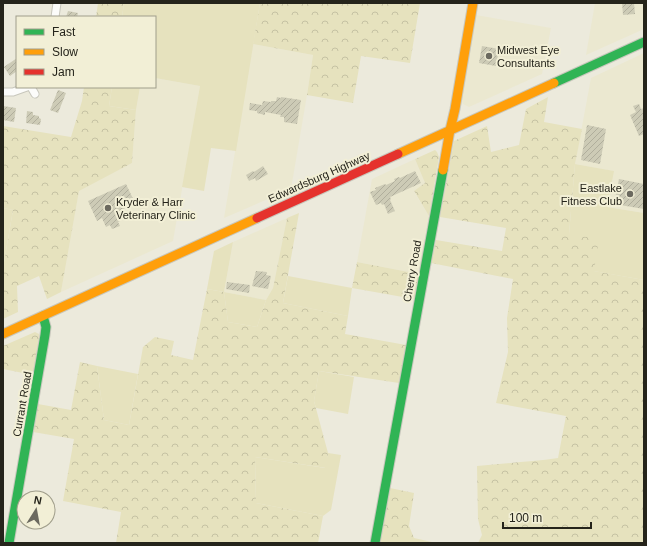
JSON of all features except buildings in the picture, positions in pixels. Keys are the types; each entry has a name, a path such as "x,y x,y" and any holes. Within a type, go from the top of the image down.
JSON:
{"street":[{"path":"55,3 55,16"},
{"name":"Cherry Road","path":"375,543 450,130 455,110 473,3"},
{"name":"Edwardsburg Highway","path":"3,334 644,42"},
{"path":"3,92 13,92 24,88"},
{"path":"32,88 35,94"},
{"name":"Currant Road","path":"9,543 45,335 46,327 43,316"}],"shaded area":[{"path":"595,3 644,3 644,29 586,55"},
{"path":"476,15 551,28 542,74 469,107 463,104 461,99"},
{"path":"253,44 313,55 307,95 291,189 224,218"},
{"path":"644,53 644,213 607,207 613,171 575,164 591,78"},
{"path":"156,78 200,86 173,241 61,292 79,190 132,163 136,110 140,88 156,88"},
{"path":"415,159 425,183 414,192 429,216 419,274 357,262 372,179"},
{"path":"287,218 273,288 266,300 224,292 233,242"}],"green space":[{"path":"98,3 124,3 122,16 96,16"},
{"path":"124,3 260,3 236,151 211,148 204,191 182,187 200,86 156,78 156,16 122,16"},
{"path":"260,3 420,3 410,63 361,56 353,103 307,95 313,55 253,44"},
{"path":"84,88 112,88 109,106 136,110 132,163 79,191 61,292 47,299 39,276 17,286 18,312 3,319 3,268 13,210 3,208 3,126 71,137 82,101"},
{"path":"112,88 140,88 136,110 109,106"},
{"path":"548,97 544,122 582,129 575,164 569,234 599,239 594,271 644,280 644,543 478,543 482,535 478,519 477,466 558,458 566,416 496,403 508,352 507,318 513,279 431,263 436,240 502,251 506,228 440,217 454,141 487,126 491,152 519,145 526,109"},
{"path":"435,150 439,157 429,216 414,191 425,183 415,159"},
{"path":"575,164 614,171 607,207 644,213 644,280 593,271 569,234"},
{"path":"3,208 13,210 3,268"},
{"path":"299,213 283,303 348,316 345,334 406,345 399,383 319,371 314,401 328,453 326,468 255,457 256,503 323,516 318,543 116,543 121,512 63,501 74,439 33,432 38,404 71,410 80,362 97,366 104,420 129,425 143,347 155,337 174,341 171,355 193,360 207,289 224,292 228,322 257,327 266,300 273,288 287,218"},
{"path":"233,242 224,292 207,289 214,251"},
{"path":"357,262 419,274 414,299 352,288"},
{"path":"288,276 352,288 348,316 283,303"},
{"path":"224,292 266,300 257,327 228,322"},
{"path":"35,332 39,334 39,338 33,375 3,369 3,346"},
{"path":"97,366 138,374 129,425 104,420"},
{"path":"319,371 354,377 348,414 316,408 314,401"},
{"path":"328,453 341,455 331,510 323,516 256,503 255,457 325,468"},
{"path":"390,488 414,493 409,526 414,538 432,542 449,543 380,543"}],"traffic: fast":[{"path":"554,83 644,42"},
{"path":"375,543 443,170"},
{"path":"9,543 45,335 46,327 43,316"}],"traffic: slow":[{"path":"443,170 473,3"},
{"path":"398,154 554,83"},
{"path":"3,334 257,218"}],"traffic: jam":[{"path":"257,218 398,154"}],"place":[{"name":"Midwest Eye Consultants","path":"489,56"},
{"name":"Eastlake Fitness Club","path":"630,194"},
{"name":"Kryder & Harr Veterinary Clinic","path":"108,208"}]}
